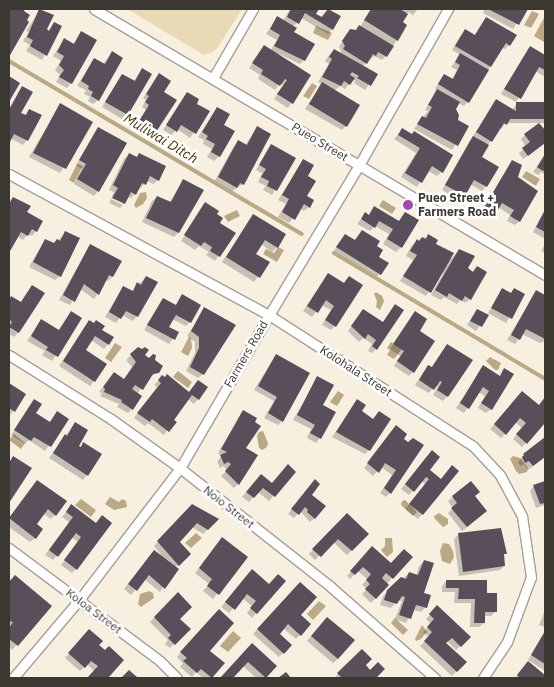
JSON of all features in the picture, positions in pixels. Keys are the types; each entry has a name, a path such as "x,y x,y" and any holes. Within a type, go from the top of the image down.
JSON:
{"street":[{"name":"Pueo Street","path":"94,9 545,275"},
{"path":"213,78 253,9"},
{"name":"Farmers Road","path":"13,678 79,600 180,468 359,165 448,9"},
{"name":"Kolohala Street","path":"9,174 269,315 473,446 500,475 522,516 531,578 507,642 483,678"},
{"name":"Noio Street","path":"9,354 112,419 180,468 331,587 435,678"},
{"name":"Koloa Street","path":"9,548 160,661 177,678"}],"shaded area":[{"path":"127,9 242,9 218,47 213,52 204,55"},
{"path":"532,11 539,14 531,28 524,25"},
{"path":"544,18 545,40 544,42 534,36"},
{"path":"316,26 332,33 328,40 313,33"},
{"path":"312,83 317,86 309,99 303,96"},
{"path":"77,164 83,166 74,183 69,180"},
{"path":"526,171 540,179 536,186 522,177"},
{"path":"146,192 147,198 143,204 136,208 134,205 140,193"},
{"path":"383,200 396,208 392,214 379,206"},
{"path":"237,210 240,216 228,222 224,216"},
{"path":"278,247 284,250 277,262 263,254 266,249 274,253"},
{"path":"376,292 382,296 384,301 380,310 376,307 377,301 374,294"},
{"path":"189,337 191,338 192,348 188,356 181,352"},
{"path":"391,342 402,349 394,359 387,355 390,350 387,348"},
{"path":"115,343 122,347 111,362 105,358"},
{"path":"490,357 501,363 498,370 495,370 486,361"},
{"path":"178,371 192,382 188,388 173,377"},
{"path":"338,391 344,395 337,406 330,402"},
{"path":"263,431 268,443 267,447 262,450 259,448 257,436 259,432"},
{"path":"14,434 25,443 21,449 9,440"},
{"path":"513,456 520,458 528,468 527,472 519,474 516,471 510,459"},
{"path":"110,497 119,502 122,499 126,501 127,507 114,510 105,504"},
{"path":"81,499 96,510 91,517 75,505"},
{"path":"405,500 417,512 413,516 401,505 402,501"},
{"path":"439,513 448,519 448,524 443,527 434,516"},
{"path":"196,533 202,538 191,548 185,543"},
{"path":"385,538 392,538 393,552 387,557 381,550 385,546"},
{"path":"443,543 449,544 453,551 454,557 450,564 442,561 440,551"},
{"path":"149,591 153,593 154,598 141,607 138,604 140,594"},
{"path":"319,601 326,606 313,620 307,614"},
{"path":"395,618 408,630 403,635 391,623"},
{"path":"422,625 427,632 421,639 416,641 415,639"},
{"path":"233,631 241,638 228,652 220,646"}],"building":[{"path":"9,9 25,9 24,11 30,15 27,20 29,22 9,57"},
{"path":"39,9 54,15 47,29 49,31 54,22 62,26 47,56 30,46 33,40 27,37"},
{"path":"291,9 319,9 316,14 322,17 328,9 341,16 333,30 305,13 299,24 287,17"},
{"path":"371,9 400,9 408,14 403,22 407,25 398,41 364,20"},
{"path":"488,9 528,9 519,25"},
{"path":"277,16 297,28 294,32 315,44 305,61 274,46 280,35 270,29"},
{"path":"486,17 517,35 510,46 506,43 491,67 455,46 465,29 475,35"},
{"path":"359,25 394,46 387,57 378,52 376,56 373,54 367,64 343,49 345,46 342,41 350,29 356,30"},
{"path":"81,31 97,40 72,84 59,77 64,70 59,65 64,56 57,52 64,38 74,44"},
{"path":"264,45 311,75 293,104 277,94 287,80 285,79 280,86 261,74 263,70 252,63"},
{"path":"530,46 545,55 545,70 539,67 521,99 504,89"},
{"path":"334,49 378,74 371,86 357,78 359,76 352,72 350,75 355,78 350,85 344,81 341,86 322,77 332,59 329,57"},
{"path":"112,51 123,58 99,101 91,96 93,92 88,89 89,86 81,81 94,58 105,64"},
{"path":"460,53 489,70 469,103 438,84 444,74 453,79 460,65 455,62"},
{"path":"142,68 152,74 128,115 105,102 122,74 135,81"},
{"path":"159,73 171,81 164,92 177,100 156,132 139,121 149,105 145,102 149,96 146,94"},
{"path":"9,76 20,83 9,102"},
{"path":"322,82 360,105 347,127 309,104"},
{"path":"22,86 33,92 21,113 26,115 29,109 42,115 28,141 14,134 10,142 9,110"},
{"path":"437,89 460,102 456,109 459,115 458,120 469,126 458,146 417,124 422,116 426,118 432,107 428,105"},
{"path":"187,92 199,99 197,104 210,111 196,134 181,125 177,132 166,125"},
{"path":"496,99 516,111 516,102 545,102 545,119 510,119 507,125 504,123 492,142 476,132"},
{"path":"60,103 93,122 66,169 33,153"},
{"path":"217,107 230,114 224,125 235,131 220,157 211,152 215,144 206,139 208,136 202,132"},
{"path":"539,123 545,130 545,143 528,156 522,148 530,142 524,134"},
{"path":"257,126 271,134 244,185 240,183 237,188 218,177 238,140 247,145"},
{"path":"98,127 127,143 99,192 77,179 86,164 79,160"},
{"path":"402,128 412,134 414,131 453,155 443,173 432,166 422,183 405,173 420,148 398,135"},
{"path":"473,136 489,145 482,157 499,167 487,187 474,180 465,196 445,185"},
{"path":"271,144 296,158 277,191 267,186 269,181 261,177 266,169 259,165"},
{"path":"129,153 137,157 139,153 166,166 159,181 150,176 146,185 142,183 136,195 131,192 125,204 112,198 118,188 113,185"},
{"path":"545,154 545,169 543,171 537,167"},
{"path":"303,159 314,165 308,176 316,181 307,196 314,200 310,208 304,204 295,220 282,212 289,199 282,195"},
{"path":"512,160 522,165 518,177 538,191 520,222 510,216 514,210 502,203 496,213 485,206"},
{"path":"183,179 204,190 179,233 146,218 157,196 171,202"},
{"path":"13,197 31,206 27,212 43,221 37,232 32,229 28,236 21,232 9,253 9,204"},
{"path":"205,202 219,211 217,214 223,218 220,223 236,233 220,257 210,251 212,247 204,242 201,246 184,235"},
{"path":"374,206 399,221 405,212 419,220 402,248 387,239 393,229 379,221 375,228 361,219 365,212 369,215"},
{"path":"545,210 545,232 536,227"},
{"path":"253,214 286,234 278,248 265,240 256,254 270,262 260,278 226,257"},
{"path":"362,230 380,241 377,246 383,250 379,257 389,263 381,275 336,247 345,234 355,240"},
{"path":"65,231 80,238 61,277 33,262 45,239 54,243 57,239 60,241"},
{"path":"428,234 438,240 436,244 454,253 431,293 403,276 417,255 410,251 417,239 419,241 422,237 426,239"},
{"path":"90,244 122,261 113,277 109,275 99,295 84,284 75,302 63,295"},
{"path":"459,249 475,256 468,268 473,272 477,266 487,272 471,300 465,296 462,301 449,293 447,297 435,290"},
{"path":"328,273 344,283 349,276 363,285 336,327 325,320 334,306 326,300 318,313 307,306"},
{"path":"146,276 158,282 138,317 126,311 121,319 109,312 123,286 133,291 137,282 141,285"},
{"path":"32,285 45,293 19,333 9,327 12,322 9,319 9,300 11,296 21,302"},
{"path":"502,288 511,293 514,288 525,294 512,319 491,308"},
{"path":"536,290 545,295 545,339 526,329 520,340 511,335"},
{"path":"182,294 201,305 191,323 176,315 169,327 179,332 175,340 147,325 163,298 176,305"},
{"path":"395,304 404,310 377,350 372,346 376,340 368,334 365,339 351,326 363,309 383,322"},
{"path":"204,307 236,325 204,375 190,367 199,348 199,337 191,331"},
{"path":"477,309 489,315 482,327 470,321"},
{"path":"71,311 82,318 58,357 46,350 48,347 31,336 41,319 59,330"},
{"path":"415,311 427,319 420,331 435,341 414,373 397,361 404,351 393,344"},
{"path":"89,320 94,323 96,320 105,326 102,330 114,337 109,345 95,336 86,350 107,364 95,382 63,361"},
{"path":"447,344 473,360 448,397 437,390 442,382 440,381 434,390 419,380 428,365 432,367"},
{"path":"138,347 142,349 145,347 149,350 145,355 149,358 153,354 156,355 155,360 163,366 159,373 153,374 143,390 135,385 132,389 142,396 133,410 121,402 122,400 104,392 105,389 103,387 114,372 124,379 136,362 130,354"},
{"path":"276,354 310,373 283,422 268,413 277,397 258,386"},
{"path":"483,365 500,376 504,368 514,374 492,410 481,403 489,391 483,387 469,409 460,403"},
{"path":"167,374 189,392 198,380 208,387 199,400 192,395 174,420 177,422 169,432 152,419 150,422 137,413 161,383 158,380 162,375 165,377"},
{"path":"317,376 334,385 323,405 336,412 321,439 310,433 315,425 297,415"},
{"path":"9,383 26,394 15,412 9,408"},
{"path":"522,391 539,405 545,397 545,423 527,444 516,434 526,423 520,418 506,435 494,424"},
{"path":"34,399 42,404 36,413 50,422 57,411 69,419 51,447 34,437 31,441 14,430"},
{"path":"357,399 366,405 362,411 373,419 379,411 391,419 370,451 336,432"},
{"path":"243,410 257,418 255,422 261,426 246,448 258,455 239,485 225,471 231,464 228,462 224,464 220,455 227,452 221,449"},
{"path":"75,422 88,430 79,446 81,447 83,442 102,454 88,476 53,453 65,434 67,436"},
{"path":"396,425 407,434 404,439 408,442 413,438 424,445 391,494 384,488 396,470 385,463 379,473 367,463"},
{"path":"545,437 545,457 533,466 529,461 525,463 522,457 523,454"},
{"path":"432,450 440,457 430,470 441,479 452,465 459,471 423,515 409,504 429,479 426,477 414,492 405,484"},
{"path":"13,456 32,468 9,503 9,463"},
{"path":"288,464 296,472 275,497 263,488 254,498 246,492 261,474 272,483"},
{"path":"315,479 320,484 312,495 326,506 315,519 307,512 308,510 305,507 299,515 291,509"},
{"path":"37,480 67,501 56,516 48,509 37,524 43,529 36,539 9,518"},
{"path":"471,481 480,492 475,496 487,511 467,527 451,508 457,503 452,496"},
{"path":"545,481 545,503 540,504 533,485"},
{"path":"71,504 96,523 102,515 112,523 77,570 64,560 81,537 76,533 58,557 49,550 73,517 66,512"},
{"path":"192,504 219,519 208,530 197,523 180,542 191,554 179,566 157,541"},
{"path":"347,513 369,534 352,551 338,539 321,557 312,549"},
{"path":"501,528 507,554 504,554 505,566 463,572 458,533"},
{"path":"222,537 248,557 219,595 207,586 212,579 199,568"},
{"path":"372,546 391,563 404,549 413,557 393,579 386,573 382,578 389,585 376,599 365,589 370,584 366,580 371,574 363,567 355,575 350,571"},
{"path":"154,550 179,569 165,589 149,575 137,591 128,584"},
{"path":"424,560 434,563 424,593 431,595 427,608 416,605 411,619 399,615 405,597 402,596 397,604 384,600 387,590 401,577 406,579 409,572 418,575"},
{"path":"252,569 269,584 278,574 286,581 257,614 250,608 256,601 247,594 235,610 225,602"},
{"path":"15,575 52,606 18,646 9,639 9,628 13,622 9,621 9,582"},
{"path":"446,580 487,580 487,593 497,593 497,612 485,612 485,623 474,623 475,599 458,599 459,588 446,588"},
{"path":"300,582 317,597 301,615 311,624 301,636 288,624 280,634 292,645 284,654 257,629"},
{"path":"178,592 192,607 180,619 191,629 175,645 168,638 171,635 154,617"},
{"path":"437,605 471,637 461,647 452,638 446,643 467,662 457,672 424,641 432,632 427,627 434,619 429,614"},
{"path":"219,609 234,623 210,651 225,663 212,678 201,669 197,673 183,661 187,658 180,652"},
{"path":"327,617 355,640 338,659 311,636"},
{"path":"89,629 103,641 99,645 105,650 109,646 124,660 108,678 87,678 98,666 91,661 85,668 68,653"},
{"path":"545,631 545,664 531,655"},
{"path":"252,643 277,666 266,678 248,662 233,678 220,678"},
{"path":"362,649 372,659 366,665 370,670 378,662 385,669 376,678 342,678 337,673"},
{"path":"528,661 545,675 545,678 520,678 517,675"},
{"path":"129,670 137,677 121,678"},
{"path":"286,672 291,678 278,678"}],"waterway":[{"name":"Muliwai Ditch","path":"9,61 302,234"},
{"name":"Muliwai Ditch","path":"334,253 545,379"}],"place":[{"name":"Pueo Street + Farmers Road","path":"408,205"}]}
